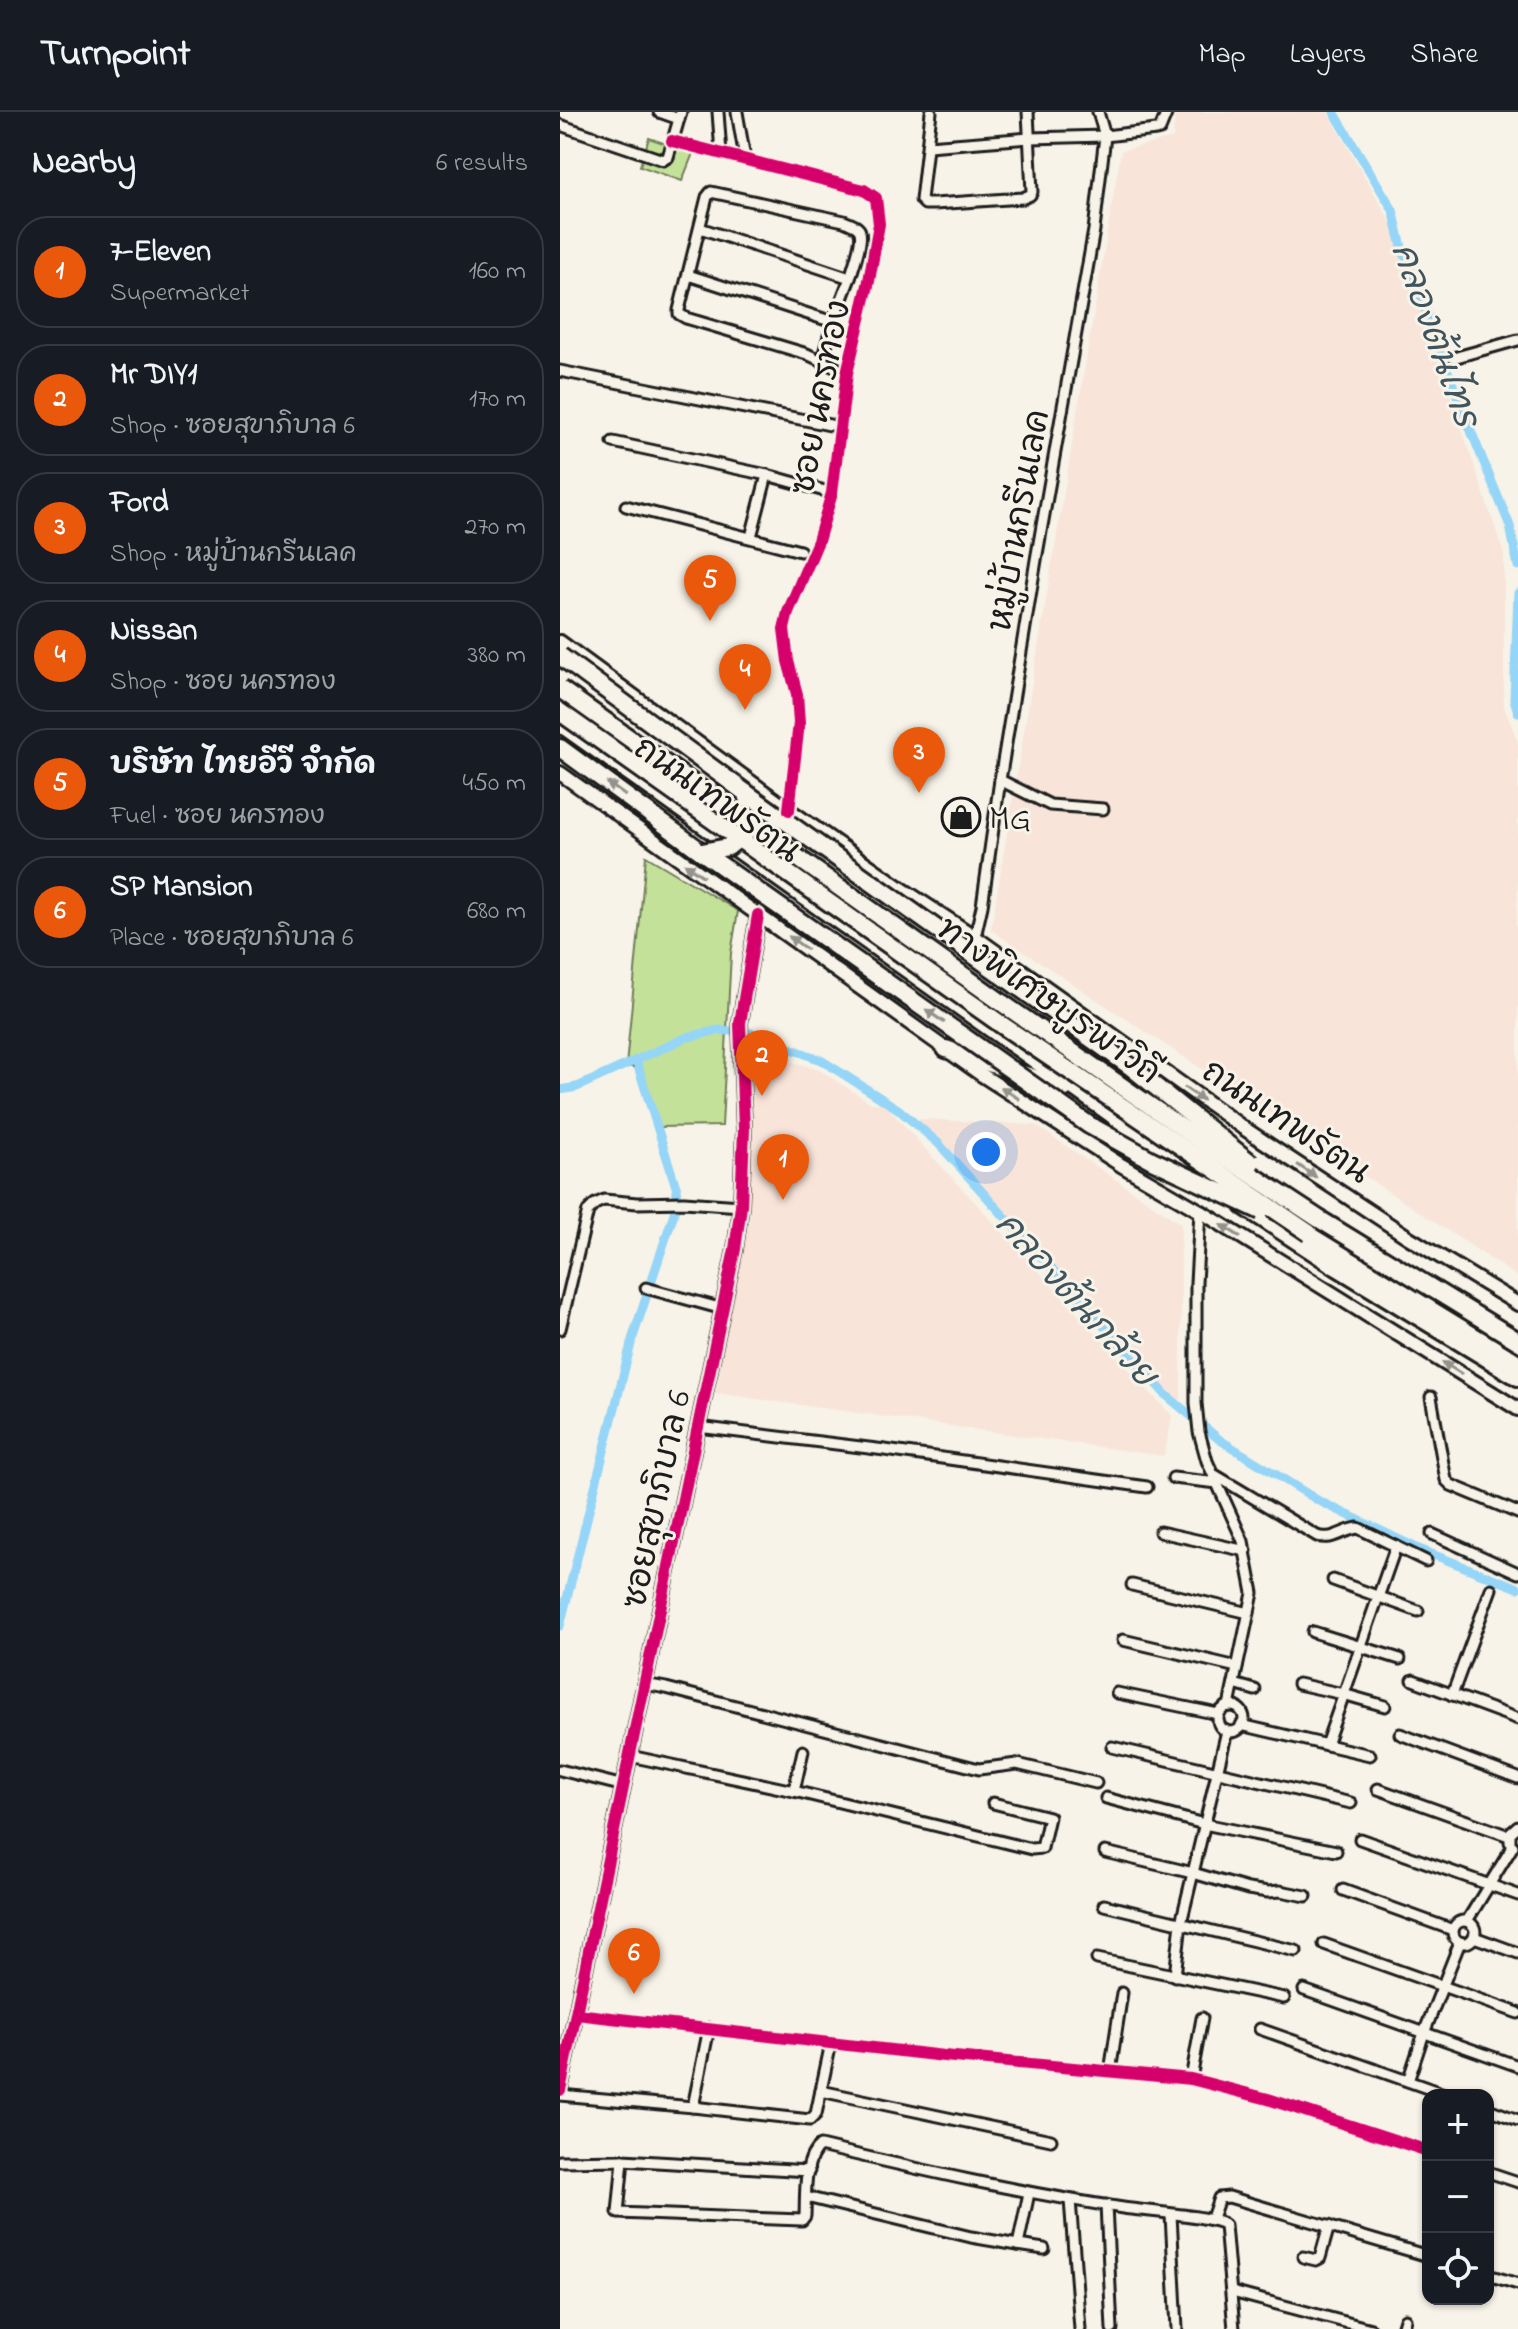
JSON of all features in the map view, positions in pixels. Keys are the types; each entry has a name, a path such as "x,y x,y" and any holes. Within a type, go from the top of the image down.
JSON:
{"highway":[{"path":"560,656 746,793 1131,1067 1314,1226"},
{"name":"ถนนเทพรัตน","path":"560,682 1190,1128 1323,1215 1518,1333"},
{"name":"ทางพิเศษบูรพาวิถี","path":"560,689 1208,1146 1314,1226 1518,1341"},
{"name":"ทางพิเศษบูรพาวิถี","path":"560,712 1027,1043 1314,1226 1518,1363"},
{"name":"ถนนเทพรัตน","path":"560,723 970,1012 1078,1092 1265,1220 1518,1377"},
{"path":"560,748 1089,1125 1152,1160 1314,1226"},
{"path":"702,852 728,847 742,837 752,813 746,793"},
{"path":"946,1049 1078,1092"}],"main road":[{"name":"ถนนเทพรัตน","path":"560,642 789,810 975,937 1242,1127 1408,1237 1518,1304"},
{"path":"560,773 982,1075 1121,1165 1518,1409"},
{"name":"ซอยสุขาภิบาล 6","path":"560,2093 723,1309 741,1206 744,1130 740,1023 758,915"}],"street":[{"path":"560,125 659,160 668,157 680,115 659,112"},
{"path":"718,112 721,153"},
{"path":"737,112 745,158"},
{"path":"931,112 921,200 925,204 1030,195 1028,112"},
{"name":"หมู่บ้านกรีนเลค","path":"975,937 1094,230 1105,136 1098,112"},
{"path":"928,146 1105,136 1160,129 1167,112"},
{"name":"ซอย นครทอง","path":"672,141 870,192 876,198 878,207 879,224 869,281 847,373 832,493 818,541 784,629 797,694 799,723 789,810"},
{"path":"822,360 850,278 861,231 844,221 711,192 707,197 679,314 807,354 847,373"},
{"path":"700,228 850,278"},
{"path":"859,246 874,250"},
{"path":"688,275 833,322"},
{"path":"1453,358 1518,340"},
{"path":"560,371 830,425"},
{"path":"613,442 767,475 832,493"},
{"path":"751,537 767,475"},
{"path":"626,506 800,551"},
{"path":"1000,780 1050,805 1103,809"},
{"path":"560,1329 588,1211 595,1204 604,1200 741,1206"},
{"path":"1200,1211 1196,1283 1197,1418 1207,1461 1246,1551 1253,1593 1229,1706"},
{"path":"646,1288 723,1309"},
{"path":"1431,1397 1446,1480 1451,1485 1518,1513"},
{"path":"698,1427 1147,1487"},
{"path":"1173,1478 1216,1479 1317,1536 1328,1539 1358,1528 1426,1561"},
{"path":"1160,1532 1246,1551"},
{"path":"1432,1534 1518,1573"},
{"path":"1326,1745 1396,1546"},
{"path":"1333,1580 1418,1611"},
{"path":"1132,1585 1249,1613"},
{"path":"1452,1695 1491,1589"},
{"path":"1313,1632 1400,1659"},
{"path":"1123,1640 1237,1667"},
{"path":"1413,1680 1518,1719"},
{"path":"645,1684 979,1769 1017,1764 1096,1783"},
{"path":"1234,1684 1255,1690"},
{"path":"1298,1684 1385,1706"},
{"path":"1117,1693 1218,1714"},
{"path":"1229,1706 1236,1707 1242,1712 1243,1719 1241,1725 1227,1731 1219,1725 1218,1714 1229,1706"},
{"path":"1241,1725 1370,1755"},
{"path":"1175,1976 1181,1923 1227,1731"},
{"path":"1400,1734 1518,1778"},
{"path":"1112,1747 1351,1803"},
{"path":"794,1791 803,1751"},
{"path":"630,1756 794,1791 1032,1849 1042,1848 1049,1817 993,1803"},
{"path":"560,1770 624,1786"},
{"path":"1378,1789 1513,1843"},
{"path":"1106,1798 1204,1824 1336,1851"},
{"path":"1467,1921 1475,1929 1474,1937 1467,1943 1460,1942 1454,1937 1456,1923 1467,1921 1513,1843 1512,1830 1518,1826"},
{"path":"1360,1839 1518,1895"},
{"path":"1105,1852 1248,1889 1306,1896"},
{"path":"1343,1890 1453,1930"},
{"path":"1104,1905 1296,1951"},
{"path":"1474,1937 1518,1953"},
{"path":"1408,2081 1460,1942"},
{"path":"1324,1944 1518,2013"},
{"path":"1097,1959 1284,1998"},
{"path":"1304,1990 1518,2066"},
{"path":"1110,2072 1122,1993"},
{"path":"576,2014 1191,2079 1268,2099 1422,2149"},
{"path":"1191,2079 1202,2018"},
{"path":"693,2107 709,2028"},
{"path":"1260,2029 1430,2089"},
{"path":"560,2093 810,2120 815,2116 831,2043"},
{"path":"821,2091 1051,2140"},
{"path":"1494,2111 1518,2120"},
{"path":"623,2160 618,2213 799,2220 805,2216 812,2155 820,2146 1029,2193 1171,2215 1212,2218 1225,2225 1234,2329"},
{"path":"560,2161 623,2160 809,2171"},
{"path":"1494,2174 1518,2182"},
{"path":"1018,2245 1029,2193"},
{"path":"1212,2218 1214,2206 1223,2196 1422,2254"},
{"path":"806,2197 971,2237 1044,2249"},
{"path":"1070,2200 1080,2329"},
{"path":"1106,2205 1112,2329"},
{"path":"1171,2215 1177,2329"},
{"path":"1303,2257 1320,2258 1329,2226"},
{"path":"1494,2277 1518,2284"},
{"path":"1232,2292 1371,2329"}],"shaded area":[{"path":"1175,112 1328,112 1394,228 1504,554 1504,707 1518,742 1518,1277 991,930 1121,151 1173,138"},
{"path":"746,1048 819,1070 871,1103 884,1104 1172,1416 1164,1456 715,1393 750,1217"},
{"path":"919,1119 1035,1125 1181,1224 1181,1401 1175,1405 918,1123"}],"green space":[{"path":"649,138 693,153 682,181 640,166"},
{"path":"646,856 738,911 731,953 722,1126 657,1127 637,1068 626,1066"}],"waterway":[{"name":"คลองต้นไทร","path":"1334,112 1393,210 1402,247 1462,409 1510,526 1518,566"},
{"name":"คลองต้นไทร","path":"1518,593 1514,699 1518,712"},
{"name":"คลองต้นกล้วย","path":"560,1090 577,1087 687,1037 720,1030 751,1033 821,1060 898,1109 938,1143 1166,1395 1220,1440 1319,1501 1419,1549 1518,1588"},
{"path":"560,1626 632,1340 677,1204 677,1190 636,1060"}],"cycle path":[{"path":"672,141 864,190 876,198 879,224 847,373 832,493 818,541 784,629 797,694 799,723 789,810"},
{"path":"560,2090 735,1249 741,1206 744,1130 740,1023 758,915"},
{"path":"576,2014 944,2056 1191,2079 1268,2099 1422,2149"}],"place":[{"name":"บริษัท ไทยอีวี จำกัด","path":"710,621"},
{"name":"Nissan","path":"745,710"},
{"name":"Ford","path":"919,793"},
{"name":"MG","path":"961,817"},
{"name":"Mr DIY1","path":"762,1096"},
{"name":"7-Eleven","path":"783,1200"},
{"name":"SP Mansion","path":"634,1994"}]}
